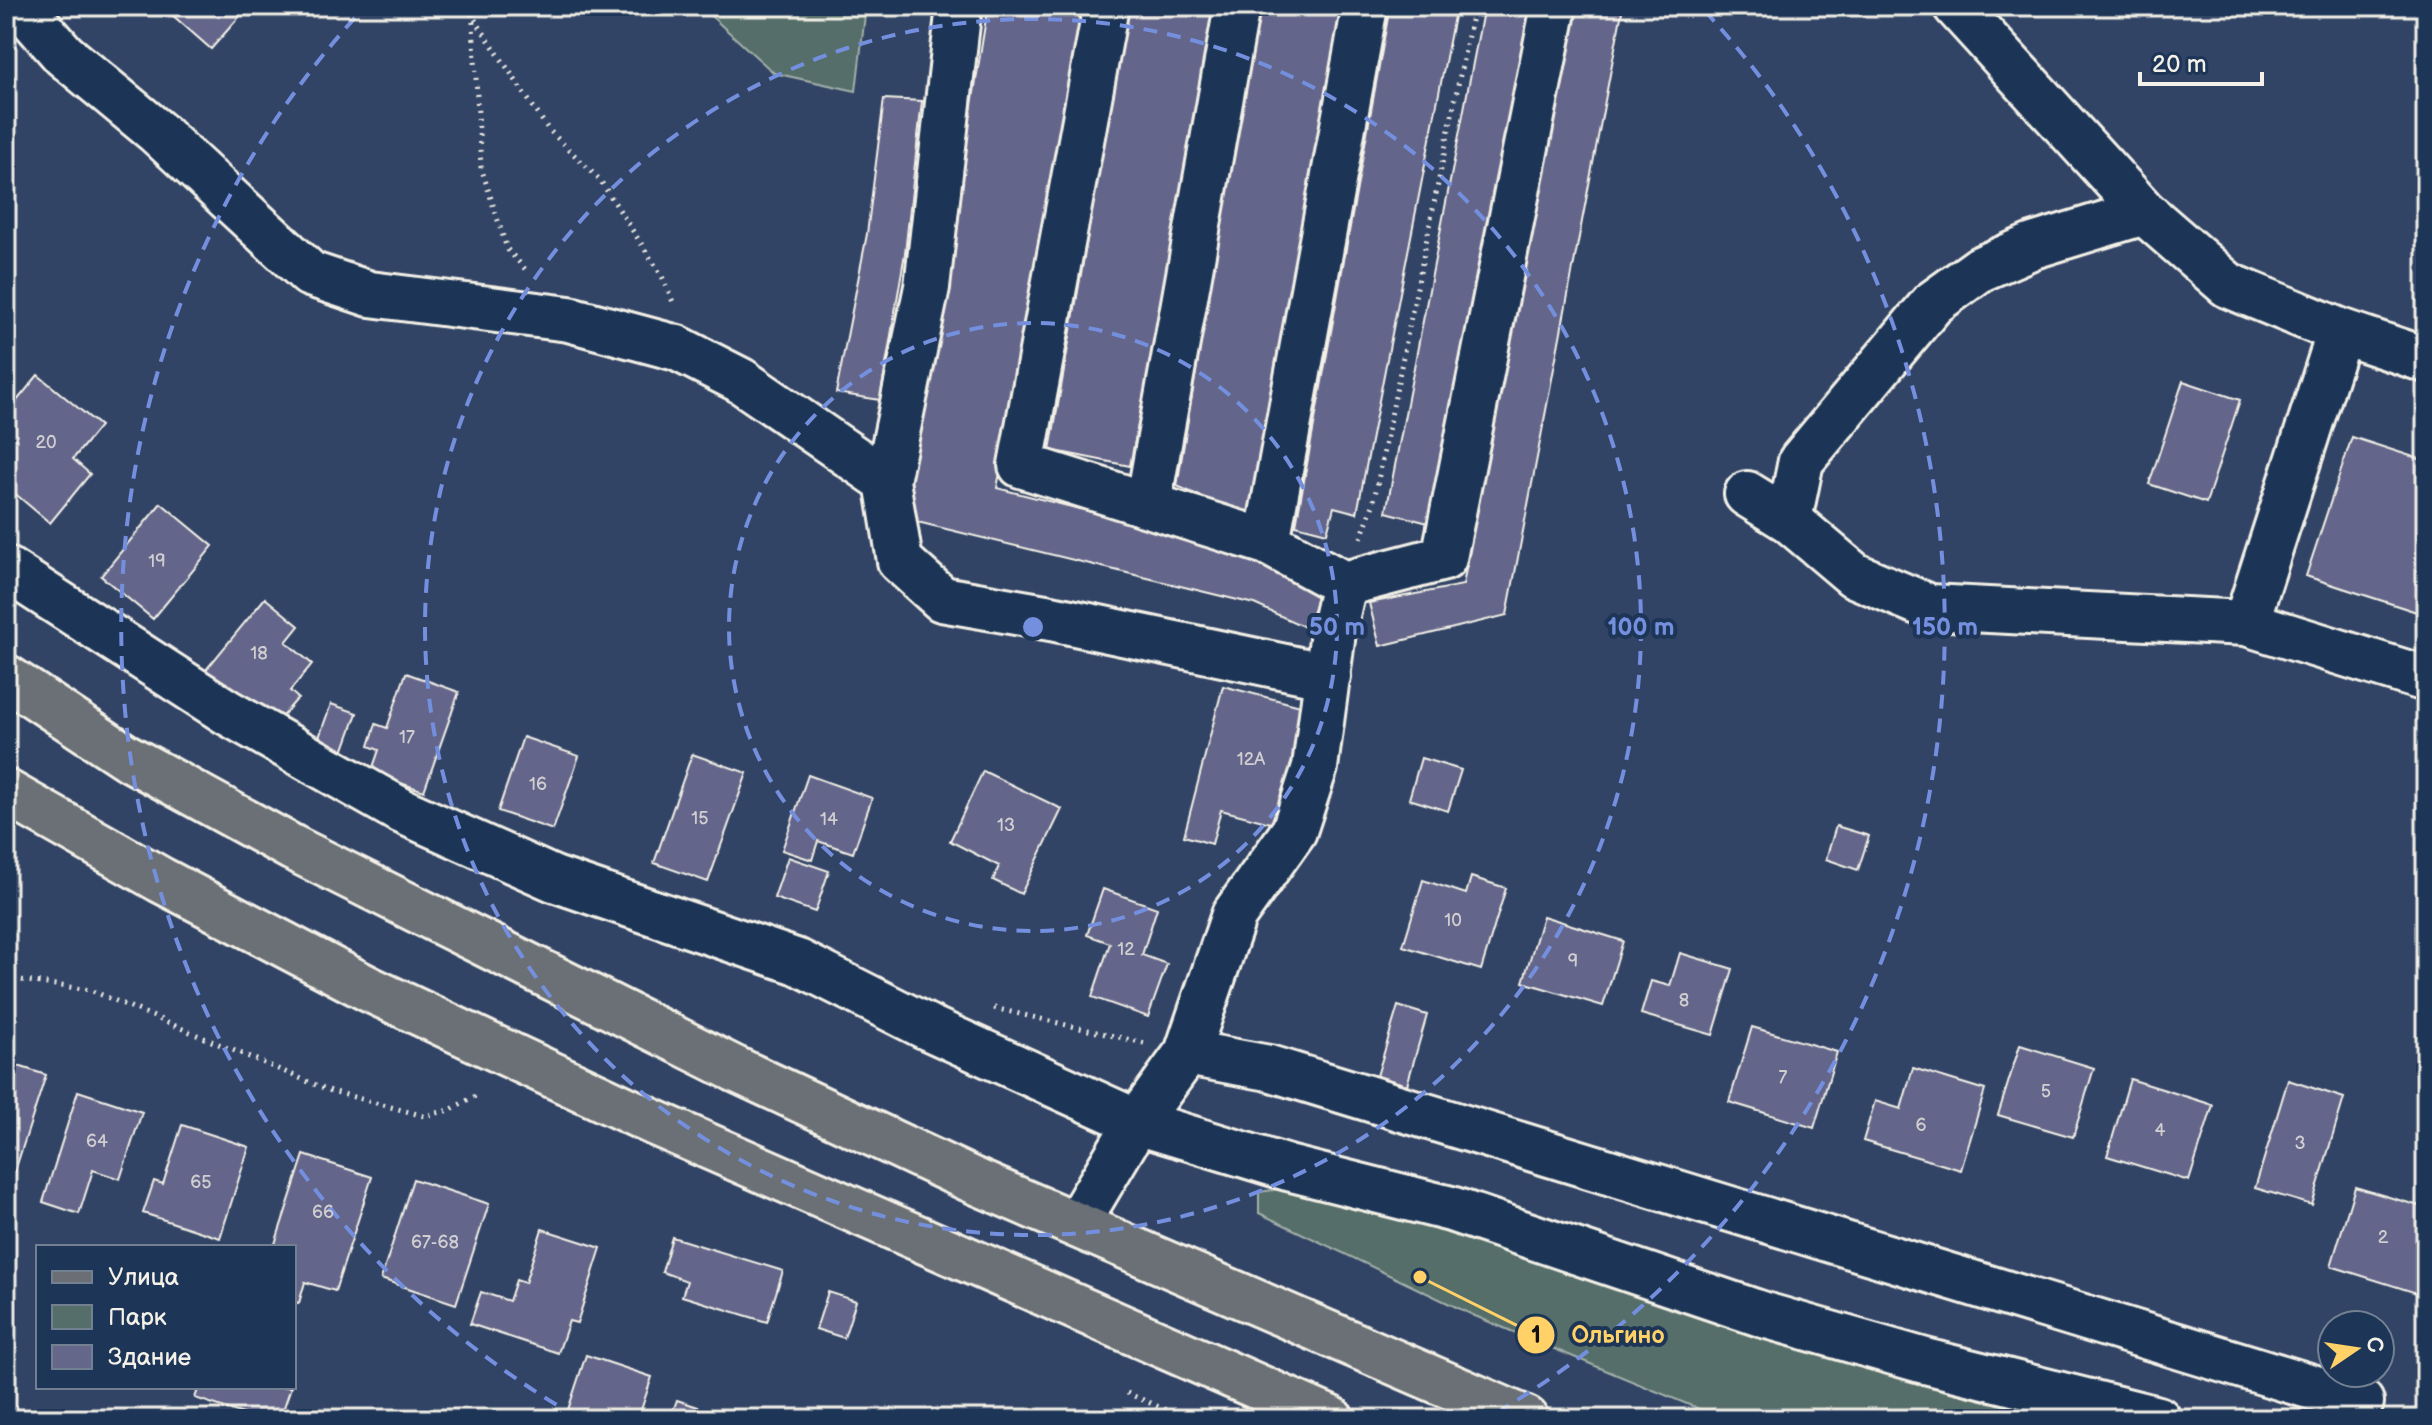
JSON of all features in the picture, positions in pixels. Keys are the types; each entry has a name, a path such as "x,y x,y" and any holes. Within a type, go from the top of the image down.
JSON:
{"main road":[{"path":"6,677 125,756 293,848 763,1082 970,1179 1526,1419"},
{"path":"6,792 161,880 369,989 653,1122 1331,1419"}],"street":[{"path":"21,6 64,55 157,132 310,274 370,294 569,319 677,348 740,380 887,481"},
{"path":"959,6 927,287 887,481 900,561 942,599 1051,618 1328,676"},
{"path":"1106,6 1021,465 1267,542 1344,584 1444,558 1554,6"},
{"path":"1148,505 1237,6"},
{"path":"1267,542 1365,6"},
{"path":"1956,6 2144,212 2228,285 2340,331 2426,360"},
{"path":"1789,520 1801,461 1933,303 1980,269 2033,246 2144,212"},
{"path":"2246,623 2340,331"},
{"path":"1747,494 1789,520 1854,575 1930,607 2246,623 2426,679"},
{"path":"6,569 227,712 400,810 554,879 798,962 927,1027 1137,1122 1288,1168 1451,1209 1764,1315 1925,1361 2158,1419"},
{"path":"1077,1223 1137,1122 1187,1053 1234,915 1294,831 1315,767 1333,632 1344,584"},
{"path":"1187,1053 1269,1068 2361,1401"}],"path":[{"path":"466,6 548,129 600,180 662,276 678,316 677,348"},
{"path":"472,6 481,167 507,249 528,272"},
{"path":"1344,584 1373,505 1474,6"},
{"path":"6,978 90,990 328,1090 424,1116 450,1110 477,1095"},
{"path":"1127,1393 1187,1419"}],"green space":[{"path":"700,6 866,6 856,91 774,73"},
{"path":"1289,1188 1417,1211 1988,1396 2046,1419 1723,1419 1475,1316 1259,1213 1259,1192"}],"building":[{"path":"162,6 230,6 240,16 211,49"},
{"path":"988,6 1083,6 1049,226 997,488 1138,524 1274,570 1318,597 1307,628 1254,604 905,519"},
{"path":"1128,6 1220,6 1130,466 1050,450"},
{"path":"1261,6 1349,6 1248,517 1177,486 1236,130"},
{"path":"1390,6 1456,6 1357,513 1334,507 1327,533 1296,525"},
{"path":"1484,6 1532,6 1428,523 1386,512"},
{"path":"1572,6 1623,6 1507,615 1380,646 1369,603 1463,585"},
{"path":"884,99 922,101 905,253 880,400 836,393 867,234"},
{"path":"38,375 100,426 73,459 90,474 50,523 6,486 6,414"},
{"path":"2183,381 2240,400 2206,503 2149,484"},
{"path":"2352,437 2426,461 2426,615 2306,576"},
{"path":"161,503 213,546 153,619 101,576"},
{"path":"265,598 299,626 286,642 312,664 290,691 298,698 273,727 205,671"},
{"path":"406,673 459,692 424,791 371,773 379,750 369,746 376,724 387,728"},
{"path":"1223,686 1312,709 1282,826 1221,810 1212,844 1184,836"},
{"path":"331,704 357,713 343,752 317,743"},
{"path":"523,737 579,756 553,830 498,811"},
{"path":"692,754 747,773 708,882 654,863"},
{"path":"1421,758 1461,770 1448,811 1409,799"},
{"path":"983,771 1062,809 1021,894 993,880 999,866 950,841"},
{"path":"808,775 872,798 853,853 818,841 812,860 782,850"},
{"path":"1836,826 1869,836 1858,870 1826,859"},
{"path":"788,857 829,871 815,912 774,898"},
{"path":"1471,877 1506,888 1481,970 1403,946 1423,880 1466,894"},
{"path":"1103,889 1157,908 1142,955 1167,964 1148,1017 1092,997 1110,943 1087,935"},
{"path":"1543,916 1623,941 1603,1006 1523,982"},
{"path":"1680,953 1733,969 1713,1035 1641,1014 1651,981 1670,986"},
{"path":"1398,1006 1427,1015 1407,1085 1377,1076"},
{"path":"1752,1027 1837,1052 1814,1128 1729,1102"},
{"path":"2020,1045 2094,1068 2073,1137 1998,1115"},
{"path":"6,1062 46,1075 12,1180 6,1178"},
{"path":"1913,1068 1985,1090 1961,1170 1863,1141 1875,1101 1901,1109"},
{"path":"2130,1079 2213,1105 2189,1181 2107,1156"},
{"path":"2288,1080 2344,1098 2312,1205 2255,1188"},
{"path":"78,1091 142,1112 120,1179 93,1170 79,1214 43,1202"},
{"path":"182,1125 249,1147 220,1238 143,1213 154,1181 163,1184"},
{"path":"304,1155 372,1177 335,1291 305,1282 299,1303 296,1302 296,1245 275,1245"},
{"path":"413,1179 489,1204 456,1304 381,1279"},
{"path":"2355,1187 2426,1208 2426,1296 2331,1266"},
{"path":"542,1229 601,1248 577,1323 569,1321 558,1353 470,1324 481,1292 509,1301 516,1280 525,1283"},
{"path":"672,1237 783,1271 767,1322 682,1296 687,1281 662,1272"},
{"path":"828,1292 856,1301 844,1338 816,1329"},
{"path":"586,1355 652,1377 638,1419 565,1419"},
{"path":"198,1389 290,1389 280,1419 258,1419 195,1398"},
{"path":"677,1400 725,1416 724,1419 670,1419"}],"place":[{"name":"Ольгино","path":"1420,1277"}]}
